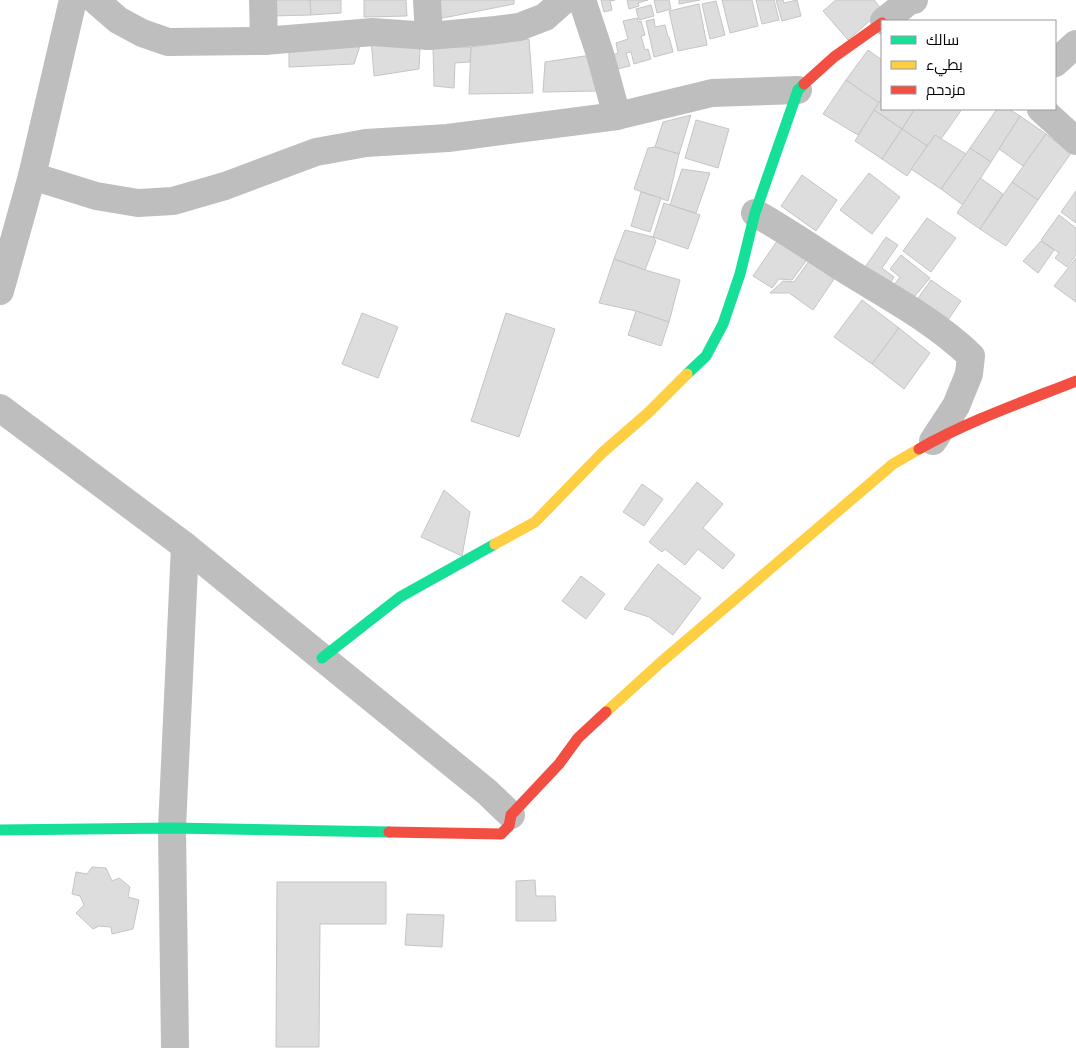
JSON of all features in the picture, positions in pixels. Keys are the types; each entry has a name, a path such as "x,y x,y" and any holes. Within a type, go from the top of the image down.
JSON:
{"street":[{"path":"0,291 32,176 72,0"},
{"path":"95,0 118,20 142,33 168,42 264,41 373,32 429,36 519,27 545,17 564,0"},
{"path":"263,0 264,41"},
{"path":"427,0 429,36"},
{"path":"582,0 600,54 617,116"},
{"path":"886,20 910,6"},
{"path":"322,658 400,598 535,522 603,452 648,413 706,356 722,324 740,274 755,213 798,90 834,57 881,23"},
{"path":"1056,62 1076,44"},
{"path":"32,176 96,196 138,203 173,201 225,186 316,152 366,143 448,138 617,116 712,93 798,90"},
{"path":"1042,110 1076,141"},
{"path":"755,213 785,230 813,250 908,309 957,343 971,356 969,374 956,406 933,441"},
{"path":"0,830 172,828 501,834 509,826 511,815 560,764 578,738 660,663 893,464 933,441 974,422 1076,381"},
{"path":"0,408 185,546 487,792 511,815"},
{"path":"175,1048 172,828 185,546"}],"building":[{"path":"272,0 310,0 311,15 272,16"},
{"path":"310,0 341,0 341,13 311,15"},
{"path":"364,0 406,0 407,16 364,17"},
{"path":"438,0 514,0 514,4 438,19"},
{"path":"601,0 615,0 610,1 612,10 604,12"},
{"path":"627,0 648,0 638,3 639,6 629,9"},
{"path":"654,0 669,0 671,9 657,13"},
{"path":"679,0 700,0 679,4"},
{"path":"722,0 752,0 758,26 730,33"},
{"path":"756,0 774,0 779,20 762,24"},
{"path":"776,0 783,0 784,3 797,0 801,16 782,21"},
{"path":"836,0 874,0 882,10 848,40 823,11"},
{"path":"716,1 725,35 710,39 702,4"},
{"path":"699,4 707,45 678,51 669,11"},
{"path":"651,5 654,16 639,20 636,9"},
{"path":"637,18 638,22 641,21 645,35 641,36 645,50 648,49 651,59 634,64 631,52 626,53 630,66 617,69 613,55 618,53 616,43 628,39 623,21"},
{"path":"654,19 655,27 665,25 673,52 654,57 646,21"},
{"path":"371,39 420,49 419,69 374,76"},
{"path":"529,39 533,93 469,94 471,47"},
{"path":"360,46 354,64 289,67 289,52"},
{"path":"433,47 471,47 470,62 455,63 454,88 434,86"},
{"path":"868,50 881,59 881,100 879,103 846,80"},
{"path":"598,54 598,91 543,92 545,62"},
{"path":"846,80 879,103 858,135 823,114"},
{"path":"881,100 881,110 914,110 902,129 874,110"},
{"path":"874,110 902,129 882,159 855,141"},
{"path":"914,110 961,110 941,139 935,135 927,146 902,129"},
{"path":"996,110 1011,110 1020,116 991,162 970,148"},
{"path":"691,115 679,154 655,147 663,122"},
{"path":"1020,116 1046,134 1023,166 999,149"},
{"path":"696,120 729,129 718,168 685,158"},
{"path":"902,129 927,146 907,176 882,159"},
{"path":"1046,134 1071,153 1038,200 1012,182"},
{"path":"935,135 966,154 941,189 911,169"},
{"path":"655,147 679,154 668,201 634,189 648,148"},
{"path":"970,148 991,162 963,205 941,189"},
{"path":"682,169 710,173 696,213 670,205"},
{"path":"869,173 900,197 872,234 840,210"},
{"path":"802,175 837,200 816,231 781,206"},
{"path":"980,178 1003,194 980,229 957,213"},
{"path":"1012,182 1038,200 1006,246 980,229"},
{"path":"1076,191 1076,223 1061,212"},
{"path":"641,192 661,198 650,232 631,226"},
{"path":"664,203 700,215 688,249 653,237"},
{"path":"1059,215 1076,228 1076,255 1067,267 1055,258 1059,253 1041,240"},
{"path":"927,218 956,238 931,272 903,251"},
{"path":"625,230 653,237 656,241 645,270 614,259"},
{"path":"782,234 810,253 792,280 779,279 772,288 753,276"},
{"path":"886,237 898,245 882,268 894,277 887,288 863,270"},
{"path":"1041,241 1054,250 1038,273 1023,261"},
{"path":"901,255 930,278 909,303 891,289 900,277 890,269"},
{"path":"1076,258 1076,302 1054,286"},
{"path":"614,259 680,280 669,322 636,311 599,303"},
{"path":"809,261 834,279 813,310 789,293 770,293 783,281 794,282"},
{"path":"931,280 961,301 941,330 911,308"},
{"path":"862,300 899,328 872,364 834,337"},
{"path":"636,311 669,322 661,346 628,335"},
{"path":"362,313 398,327 378,378 342,364"},
{"path":"506,313 555,329 519,437 471,421"},
{"path":"899,328 930,353 904,389 872,364"},
{"path":"697,482 723,504 703,528 735,555 723,569 698,549 685,565 665,549 662,552 649,542"},
{"path":"642,484 663,499 644,526 623,512"},
{"path":"444,490 470,512 462,556 421,537"},
{"path":"658,564 701,598 673,635 649,617 624,609"},
{"path":"581,576 605,594 586,619 562,601"},
{"path":"92,867 106,868 112,881 119,878 130,887 128,897 139,900 133,929 112,934 111,927 99,926 93,929 76,913 84,905 80,896 72,894 76,872 87,874"},
{"path":"535,880 536,896 555,896 556,921 516,921 516,881"},
{"path":"277,882 386,882 386,924 320,924 319,1047 276,1047"},
{"path":"407,914 444,915 442,947 405,945"}],"traffic: fast":[{"path":"687,374 706,356 723,324 740,274 755,213 798,90 804,84"},
{"path":"322,658 400,597 495,544"},
{"path":"0,830 172,828 389,832"}],"traffic: slow":[{"path":"495,544 535,522 603,452 648,413 687,374"},
{"path":"606,712 660,663 893,464 919,449"}],"traffic: jam":[{"path":"804,84 834,57 881,24"},
{"path":"919,449 976,421 1076,381"},
{"path":"389,832 501,834 509,826 511,815 559,764 578,738 606,712"}]}
